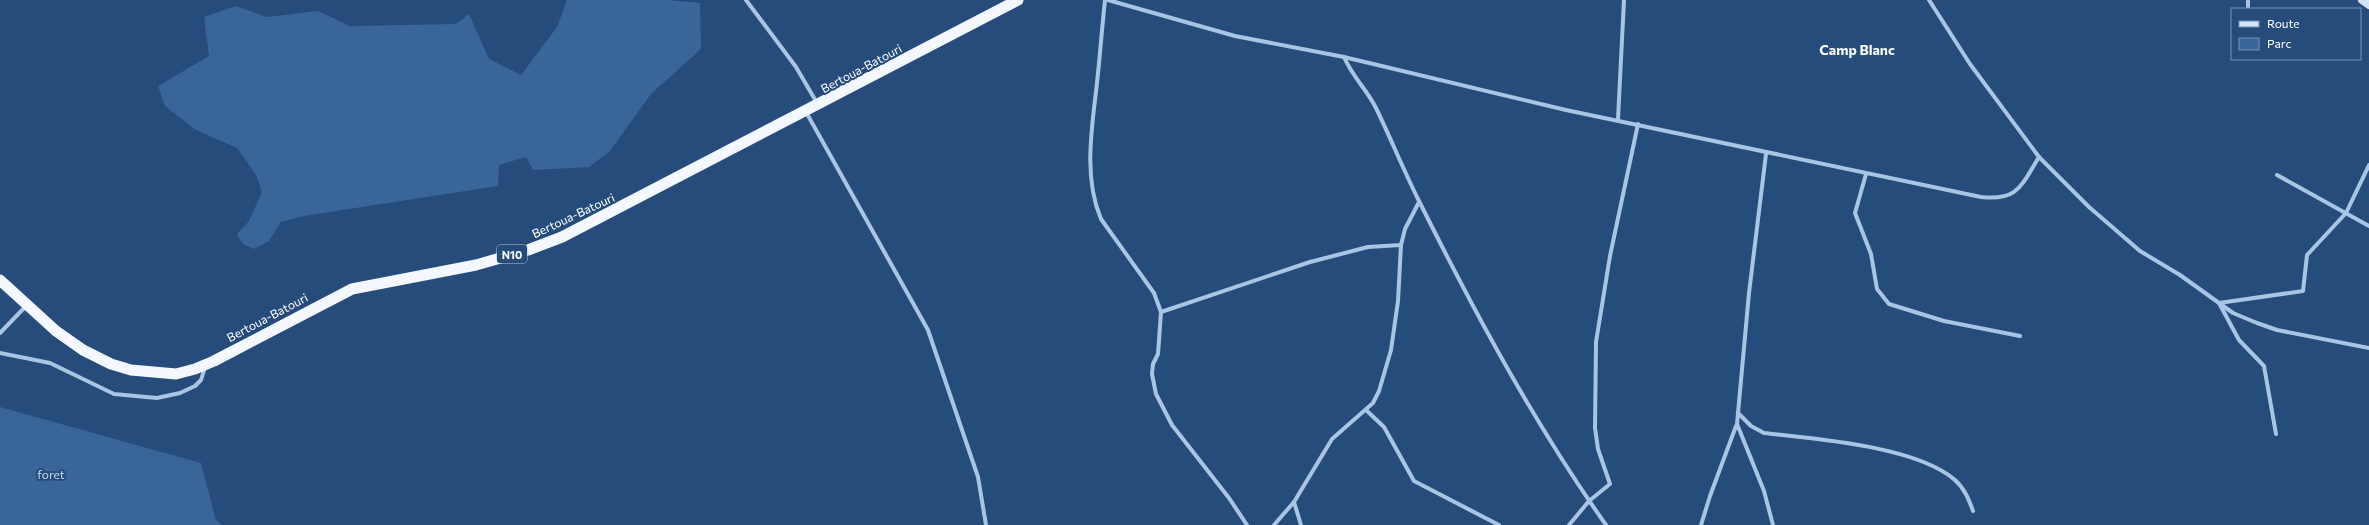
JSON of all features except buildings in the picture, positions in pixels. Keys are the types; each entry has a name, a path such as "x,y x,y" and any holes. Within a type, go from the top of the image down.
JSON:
{"highway":[{"name":"Bertoua-Batouri","path":"0,280 67,340 111,364 165,374 186,372 206,364 352,289 476,265 528,250 562,237 806,112 1018,0"}],"main road":[{"path":"2362,0 2369,4"}],"street":[{"path":"746,0 796,67 818,105"},
{"path":"1105,0 1091,134 1090,158 1095,206 1101,220 1154,293 1161,312 1158,354 1153,364 1152,374 1156,394 1172,425 1229,498 1247,525"},
{"path":"1108,0 1235,36 1344,57 1566,110 1618,119 1766,154 1980,197 2005,198 2013,194 2024,182 2039,157"},
{"path":"1618,119 1624,0"},
{"path":"1929,0 1970,64 2039,157 2090,207 2140,251 2166,266 2232,313 2277,330 2369,348"},
{"path":"1344,57 1349,68 1376,108 1419,202 1504,364 1544,431 1606,525"},
{"path":"806,112 928,330 978,477 986,525"},
{"path":"1569,525 1589,501 1610,484 1598,449 1595,428 1596,342 1610,256 1638,124"},
{"path":"1701,525 1736,424 1738,413 1749,293 1766,154"},
{"path":"2219,303 2302,291 2307,255 2346,213 2369,165"},
{"path":"1866,174 1856,213 1871,254 1877,289 1882,298 1889,304 1944,321 2020,336"},
{"path":"2277,175 2369,226"},
{"path":"1274,525 1294,502 1332,439 1373,403 1379,391 1391,350 1398,301 1401,245 1408,222 1419,202"},
{"path":"1161,312 1310,262 1368,247 1401,245"},
{"path":"2219,303 2239,340 2264,366 2276,434"},
{"path":"0,333 27,305"},
{"path":"0,353 50,363 114,394 157,398 180,393 195,386 201,380 206,364"},
{"path":"1366,410 1384,427 1414,482 1499,525"},
{"path":"1738,413 1751,426 1764,433 1900,454 1927,463 1943,471 1956,481 1966,494 1973,511"},
{"path":"1736,424 1764,491 1773,525"},
{"path":"1294,502 1301,525"}],"green space":[{"path":"567,0 667,0 700,3 701,49 651,94 610,151 589,167 533,170 526,157 499,165 498,186 304,216 281,222 269,241 254,249 243,244 237,234 249,221 262,192 256,175 237,148 196,130 165,106 158,86 209,56 204,17 236,6 267,17 318,11 350,26 456,24 469,14 489,59 521,75 557,27"},
{"name":"foret","path":"0,407 201,463 216,520 222,525 0,525"}],"district":[{"name":"Camp Blanc","path":"1857,49"}]}
